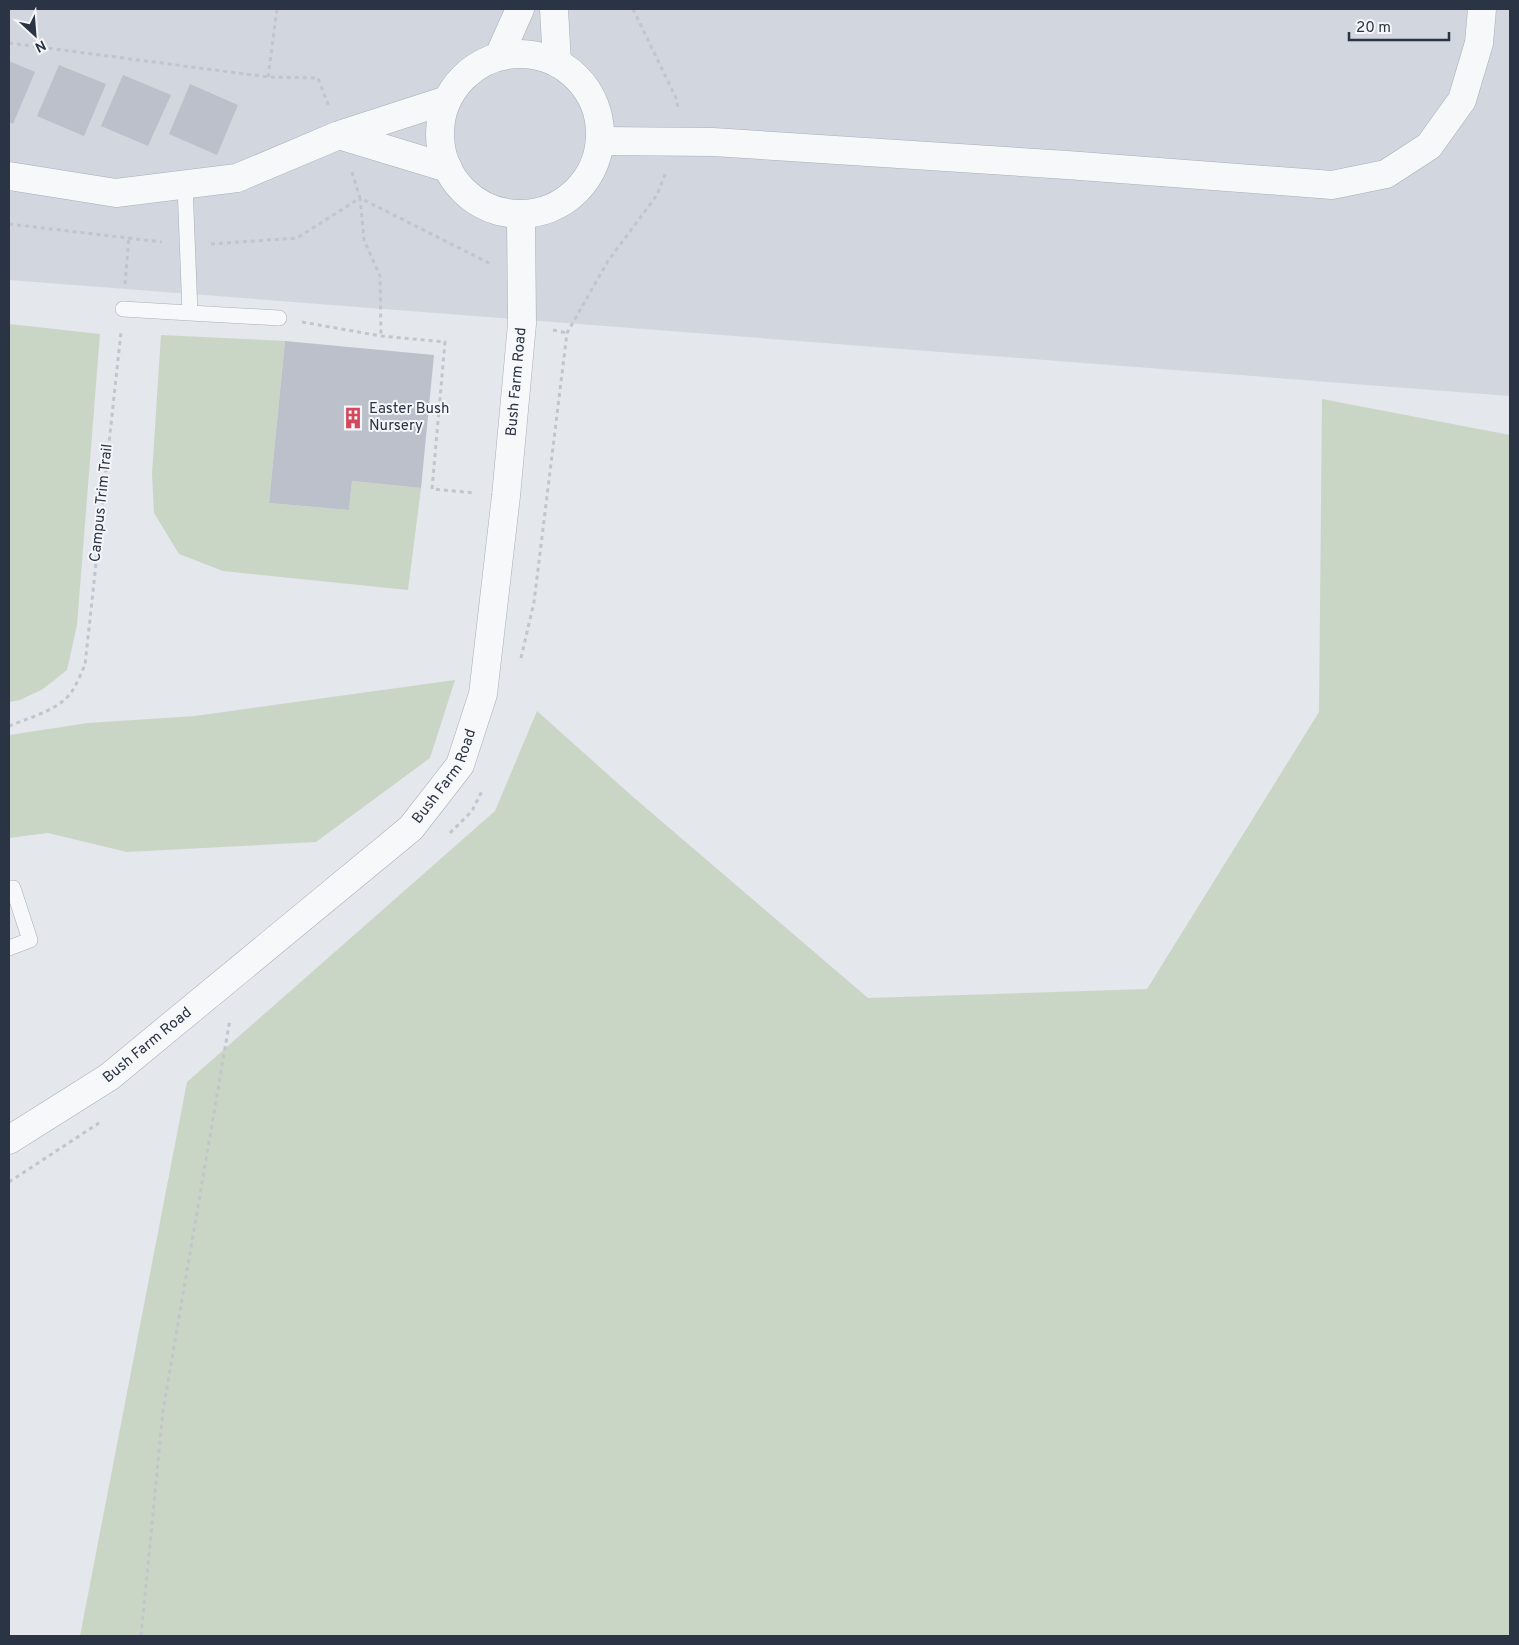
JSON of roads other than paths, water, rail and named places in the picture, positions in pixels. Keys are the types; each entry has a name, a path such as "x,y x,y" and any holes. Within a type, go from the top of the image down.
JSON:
{"street":[{"path":"499,56 520,9"},
{"path":"554,9 557,63"},
{"path":"601,141 679,141 1067,165 1332,185 1386,174 1429,146 1462,100 1479,43 1482,9"},
{"path":"499,56 548,58 571,71 589,91 599,115 601,141 596,164 584,185 566,201 544,211 521,215 494,211 470,197 451,176 441,151 440,123 446,100 459,80 478,66 499,56"},
{"path":"9,176 116,193 237,178 339,135 446,100"},
{"path":"339,135 448,168"},
{"name":"Bush Farm Road","path":"9,1140 109,1077 411,828 460,764 483,694 506,496 522,324 521,215"}],"lane":[{"path":"185,185 190,313"},
{"path":"123,309 279,318"},
{"path":"9,888 13,888 30,940 9,948"}],"place":[{"name":"Easter Bush Nursery","path":"353,418"}]}
